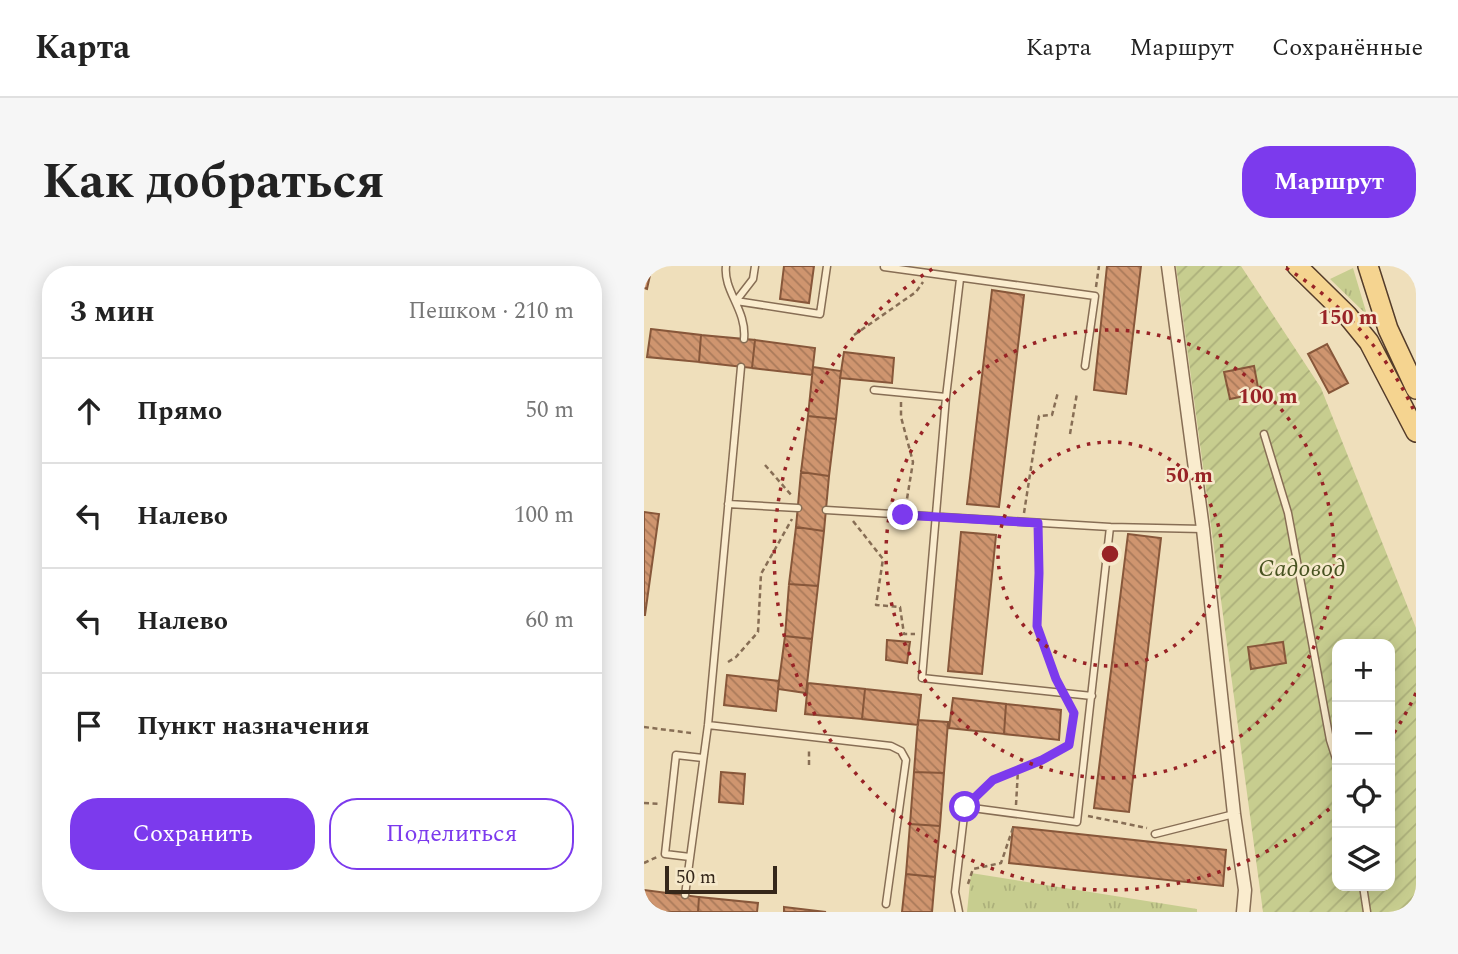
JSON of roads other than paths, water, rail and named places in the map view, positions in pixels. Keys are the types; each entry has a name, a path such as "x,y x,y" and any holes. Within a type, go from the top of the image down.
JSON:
{"main road":[{"path":"1299,267 1321,266"},
{"path":"1368,266 1388,330 1416,389"},
{"path":"1299,267 1347,315 1369,342 1416,432"}],"street":[{"path":"1168,266 1203,529 1234,814 1245,890 1243,912"}],"lane":[{"path":"726,266 725,276 746,324 744,339"},
{"path":"736,301 753,279 755,266"},
{"path":"736,301 820,314 827,266"},
{"path":"884,267 1095,296 1085,366"},
{"path":"960,279 946,397 922,678 1093,696"},
{"path":"685,895 708,725 741,367"},
{"path":"874,390 946,397"},
{"path":"1264,435 1288,513 1332,746"},
{"path":"728,504 798,508"},
{"path":"826,510 1110,527 1203,529"},
{"path":"959,910 955,892 965,807 1077,822 1110,527"},
{"path":"708,725 891,746 901,751 906,760 886,904"},
{"path":"690,857 665,854 676,755 703,758"},
{"path":"1155,834 1234,814"},
{"path":"1364,891 1367,912"}],"park label":[{"name":"Садовод","path":"1302,568"}]}
